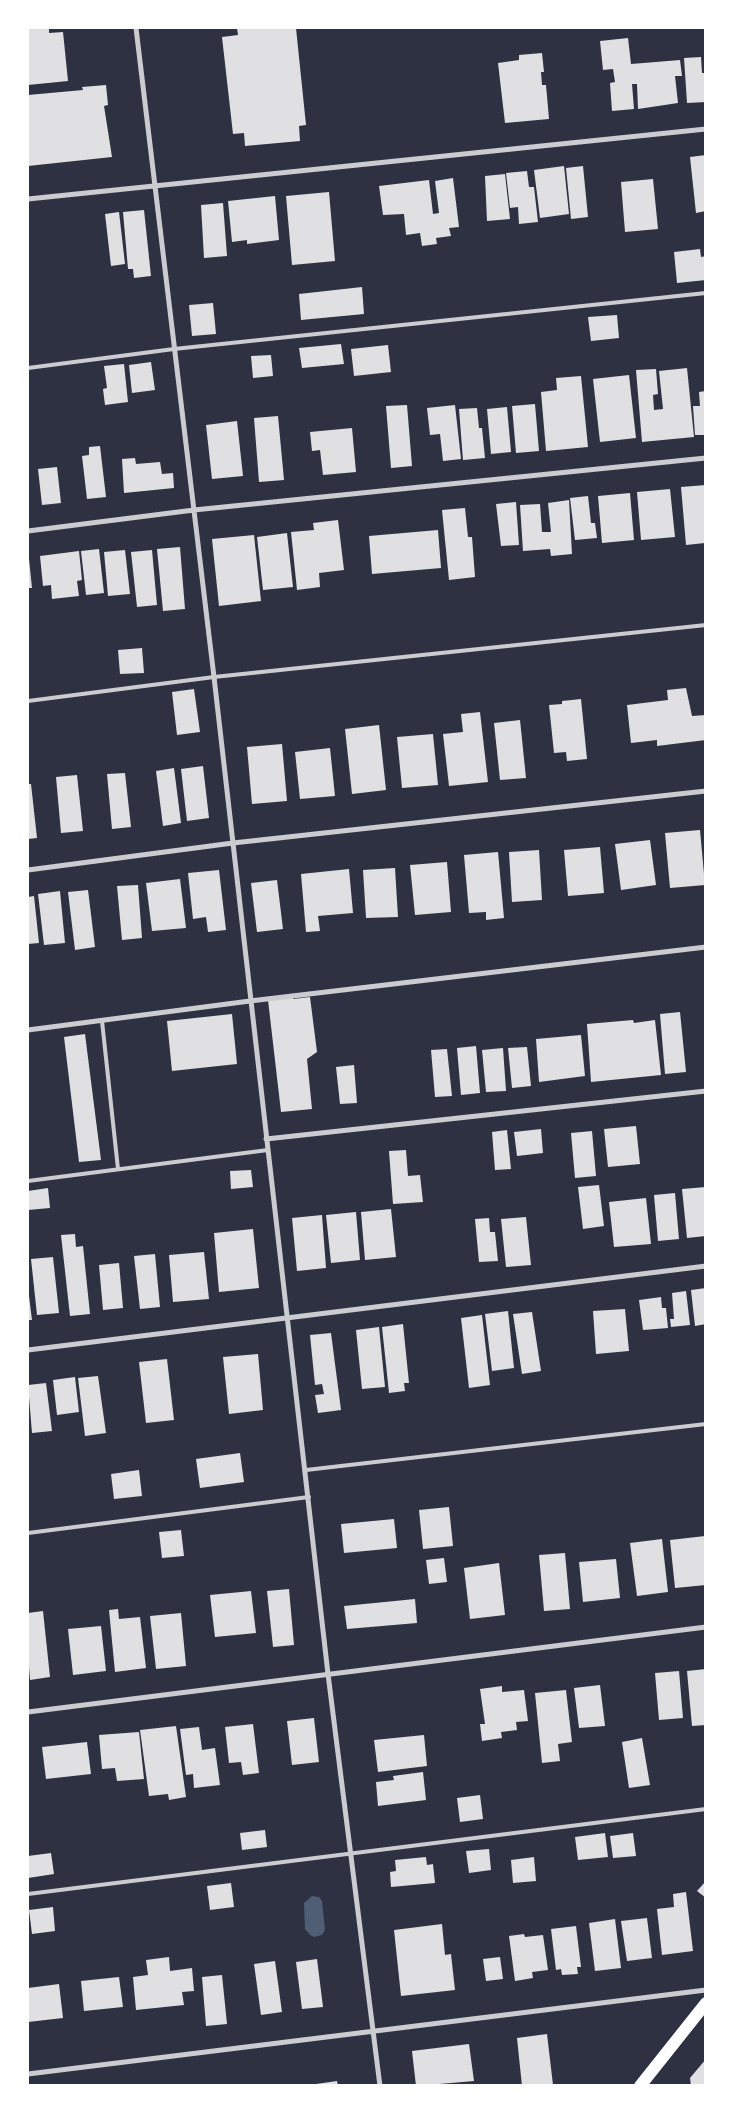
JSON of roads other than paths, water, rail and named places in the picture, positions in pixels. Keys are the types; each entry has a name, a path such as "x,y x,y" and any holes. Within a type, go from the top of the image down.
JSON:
{"main road":[{"path":"640,2086 706,2003"}],"street":[{"path":"136,28 214,677 266,1139 289,1316 328,1674 380,2086"},
{"path":"28,199 706,129"},
{"path":"28,532 194,510 706,458"},
{"path":"28,870 233,843 706,791"},
{"path":"28,1030 250,1001 706,948"},
{"path":"266,1139 706,1091"},
{"path":"28,1350 289,1316 706,1266"},
{"path":"28,1712 706,1627"},
{"path":"28,2074 706,1990"}],"lane":[{"path":"28,368 174,349 706,293"},
{"path":"28,701 214,677 706,625"},
{"path":"102,1021 118,1169"},
{"path":"28,1181 268,1150"},
{"path":"306,1470 706,1424"},
{"path":"28,1534 309,1497"},
{"path":"28,1894 706,1809"}],"water":[{"path":"312,1896 319,1897 322,1901 325,1930 322,1935 314,1937 305,1929 304,1903"}]}
